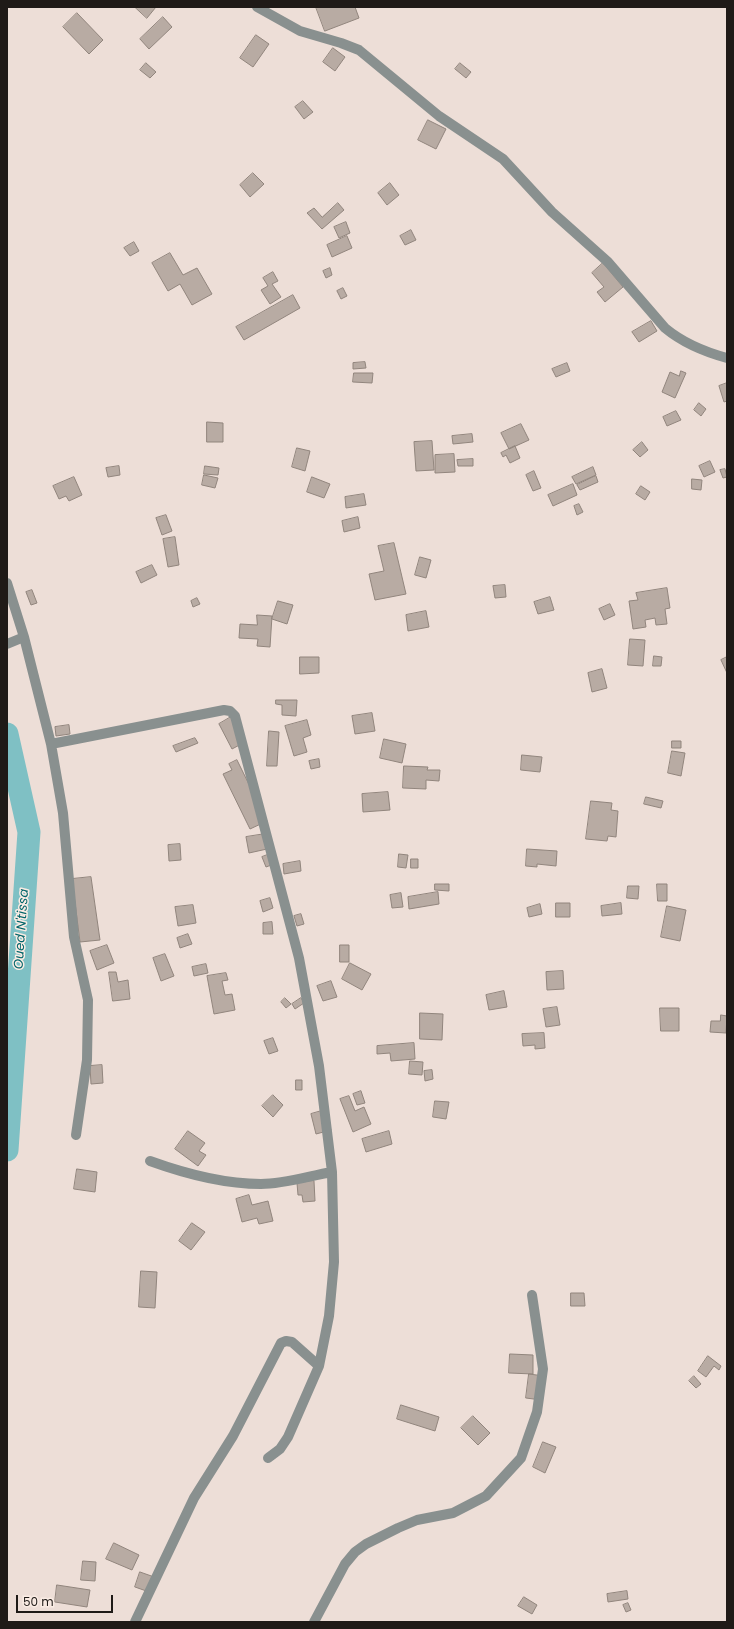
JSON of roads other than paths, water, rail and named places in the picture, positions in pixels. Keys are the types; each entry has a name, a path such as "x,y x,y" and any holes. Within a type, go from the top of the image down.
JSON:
{"street":[{"path":"257,7 300,31 359,50 438,116 503,160 552,212 608,262 665,328 675,336 707,352 727,358"},
{"path":"7,583 24,637 50,744 63,813 74,937 88,1000 87,1060 76,1135"},
{"path":"7,644 24,637"},
{"path":"50,744 224,710 230,711 235,716 299,958 319,1066 332,1172 334,1262 329,1316 319,1366 288,1437 280,1449 268,1458"},
{"path":"150,1161 176,1171 225,1182 263,1184 332,1172"},
{"path":"314,1622 345,1564 355,1552 366,1544 417,1520 453,1513 486,1496 521,1458 537,1412 543,1368 532,1295"},
{"path":"135,1622 194,1498 233,1436 281,1343 286,1341 292,1342 319,1366"}],"waterway":[{"name":"Oued N'tissa","path":"7,734 29,832 7,1150"}]}
